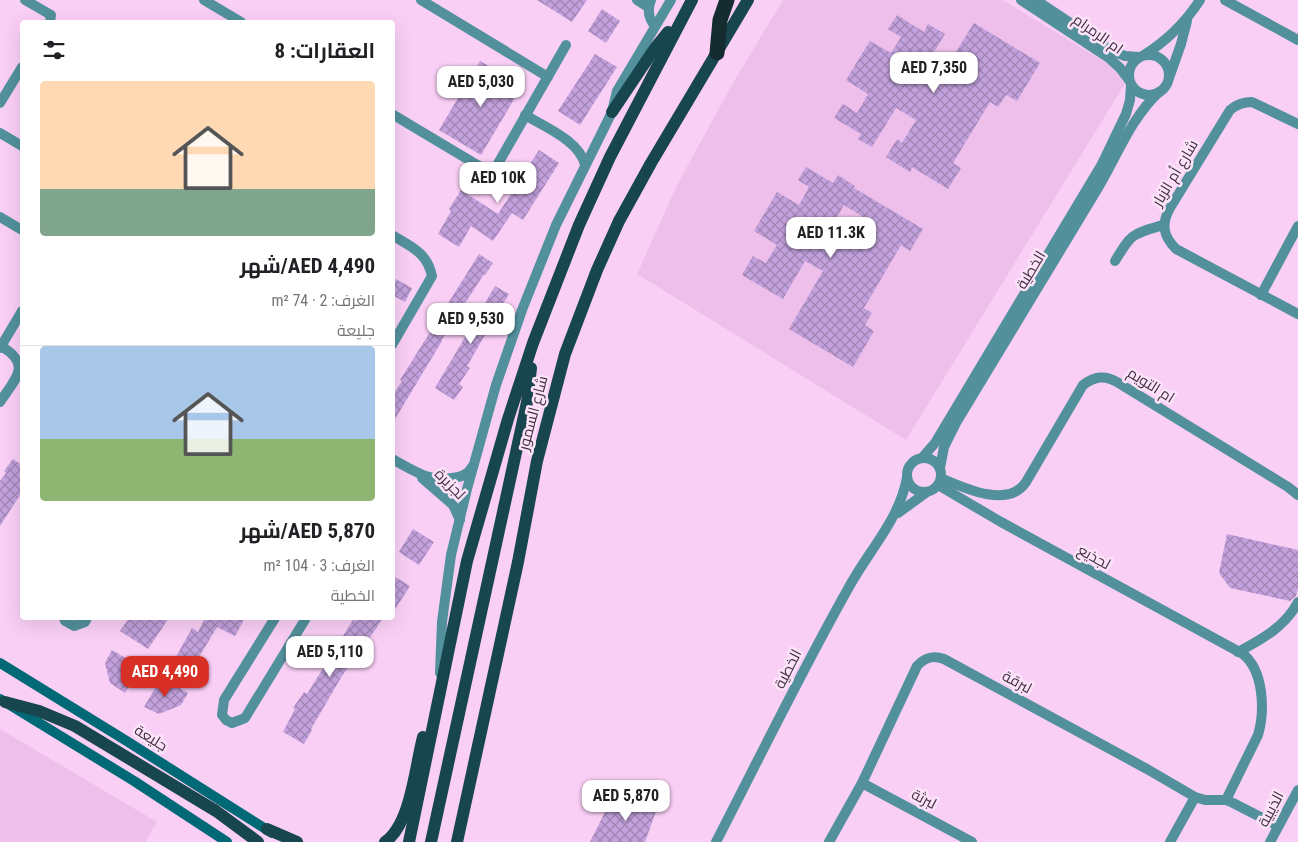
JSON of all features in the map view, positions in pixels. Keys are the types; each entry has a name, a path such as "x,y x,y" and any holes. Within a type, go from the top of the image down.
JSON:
{"highway":[{"path":"717,53 720,20 727,0"}],"main road":[{"name":"شارع السمور","path":"410,842 439,690 467,561 508,419 533,343 579,225 610,157 684,12 692,0"},
{"name":"شارع السمور","path":"460,838 518,562 537,461 565,354 597,270 619,221 651,163 748,0"},
{"path":"612,112 655,48 684,12"},
{"path":"431,842 527,402 533,343"},
{"name":"جليعة","path":"0,663 267,829 284,842"},
{"path":"385,842 393,835 402,821 424,732 439,690"},
{"path":"2,700 134,781 227,842"},
{"path":"2,700 39,711 75,726 216,811 258,842"},
{"path":"267,829 297,842"}],"street":[{"path":"25,0 51,15 50,20"},
{"path":"204,0 238,20"},
{"path":"421,0 548,77"},
{"path":"638,0 650,3 648,15 655,26"},
{"name":"شارع السمور","path":"439,690 440,639 446,582 474,464 496,385 522,310 556,225 612,112 617,91 670,0"},
{"name":"ام الرمرام","path":"1021,0 1109,58 1120,68 1130,82"},
{"name":"ام الرمرام","path":"1036,0 1112,50 1125,56 1142,56"},
{"path":"1187,19 1178,56 1164,89 1149,95 1134,89 1130,82 1129,69 1132,64 1167,39 1187,19 1200,0"},
{"path":"1225,0 1298,40"},
{"path":"395,116 479,166 488,170 496,167 566,45"},
{"path":"1142,56 1151,55 1163,61 1167,66 1168,79"},
{"path":"0,103 20,70"},
{"name":"الخطية","path":"922,458 935,444 1102,164 1126,114 1130,100 1130,82"},
{"name":"الخطية","path":"940,477 944,447 956,423 1101,183 1137,118 1159,92"},
{"name":"شارع أم الزبار","path":"1298,124 1252,102 1236,105 1230,110 1175,200 1163,225 1169,243 1176,249 1298,314"},
{"path":"525,115 575,146 582,155 586,165"},
{"path":"0,133 20,145"},
{"path":"575,146 588,144 598,139"},
{"path":"0,217 20,229"},
{"path":"1115,261 1130,238 1139,232 1163,225"},
{"path":"1261,295 1298,226"},
{"path":"395,237 420,252 430,264 432,276 395,339"},
{"path":"0,402 19,370 19,361 11,352 0,347 20,314"},
{"name":"ام التويم","path":"940,477 981,493 1000,495 1019,491 1083,385 1096,378 1103,377 1117,382 1298,495"},
{"path":"922,458 932,460 940,477 932,491 927,492 916,490 909,483 907,472 912,463 922,458"},
{"name":"لجزيرة","path":"395,461 433,479 443,480 460,478 470,472 474,464"},
{"name":"لجزيرة","path":"416,472 454,505 460,520"},
{"name":"لجذيع","path":"940,477 1009,527 1248,658 1257,673 1263,709 1261,724 1258,735 1226,800"},
{"name":"الخطية","path":"716,842 845,593 895,515 903,497 907,478"},
{"name":"الخطية","path":"895,515 927,492"},
{"path":"1238,652 1277,628 1291,614 1298,602"},
{"path":"65,620 74,626 86,620"},
{"path":"274,620 224,700 222,715 226,720 232,722 245,718 305,620"},
{"name":"لبرقة","path":"829,842 862,783 917,666 921,661 932,657 938,657 953,664 1154,772 1195,797 1205,800 1226,800 1278,826"},
{"name":"لبرثة","path":"862,783 972,842"},
{"name":"الذيبية","path":"1270,842 1298,790"},
{"path":"1170,842 1195,797"}],"shaded area":[{"path":"783,0 1003,0 1129,77 906,440 637,274 677,185 733,83"},
{"path":"0,729 157,822 145,842 0,842"}],"building":[{"path":"537,0 587,0 572,22"},
{"path":"602,9 620,21 606,43 588,31"},
{"path":"897,15 924,32 928,24 945,34 923,70 938,80 974,23 1040,63 1017,101 1006,95 998,107 990,102 953,163 961,168 948,189 912,167 910,172 886,157 897,139 902,143 916,120 896,108 872,147 858,139 861,134 834,118 843,104 857,113 868,94 846,80 870,41 891,53 901,37 888,29"},
{"path":"595,54 617,67 580,125 558,111"},
{"path":"480,61 522,86 481,155 439,130"},
{"path":"539,150 559,163 523,220 512,213 493,241 471,226 459,247 438,234 451,211 449,209 461,190 498,214"},
{"path":"806,167 833,183 838,175 855,186 854,188 923,229 910,251 901,245 864,308 872,313 865,325 874,331 853,367 789,329 823,271 805,261 783,299 742,275 753,256 766,263 777,245 754,231 777,192 799,205 809,187 798,180","holes":["844,205 863,217 851,238 832,226"]},
{"path":"479,254 493,263 441,341 395,419 395,392 402,381 400,380"},
{"path":"395,279 412,288 405,302 395,297"},
{"path":"495,286 509,294 467,366 470,368 459,384 463,387 454,400 435,388"},
{"path":"13,459 20,464 20,495 0,526 0,481 6,473 4,471"},
{"path":"413,529 434,542 419,565 399,552"},
{"path":"1227,534 1298,550 1298,587 1296,596 1290,601 1230,588 1219,573"},
{"path":"395,577 410,586 395,609"},
{"path":"128,620 168,620 148,649 120,631"},
{"path":"204,620 244,620 235,636 217,627 198,659 201,660 193,675 172,664 192,628 198,632"},
{"path":"353,620 382,620 342,676 304,744 283,732 295,709 293,708 304,692 307,694 325,665 322,663 332,648 335,649"},
{"path":"112,650 141,667 125,693 110,683 105,663"},
{"path":"161,678 188,693 181,705 159,714 144,707"},
{"path":"612,798 659,803 645,842 590,842"}]}
